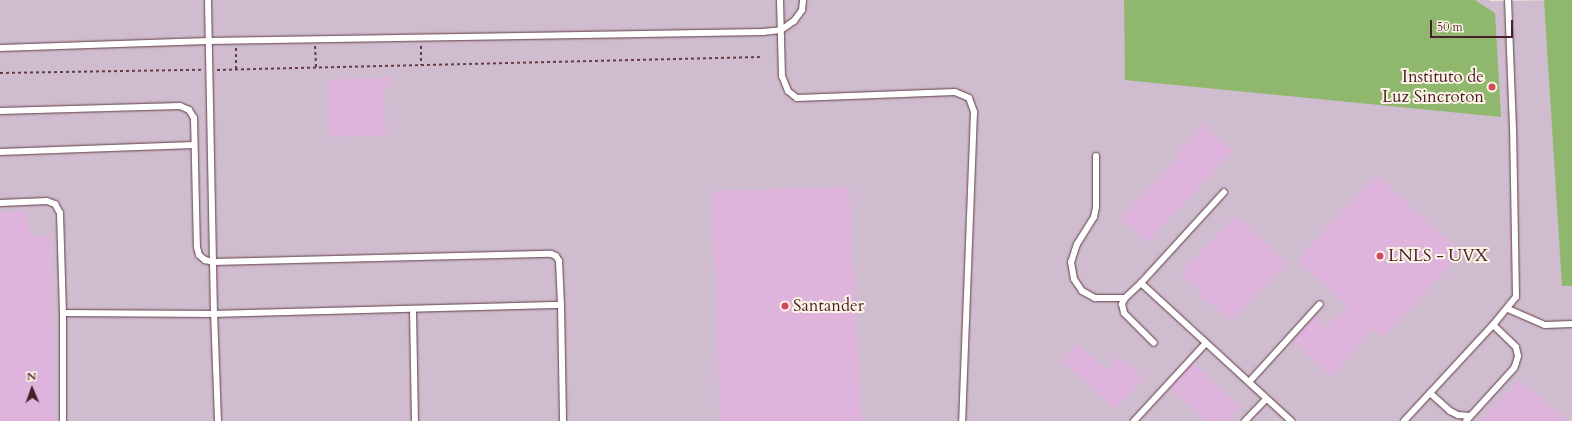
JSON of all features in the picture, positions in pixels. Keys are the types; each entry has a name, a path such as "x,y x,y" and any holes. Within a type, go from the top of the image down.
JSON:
{"lane":[{"path":"208,0 214,314 218,421"},
{"path":"780,0 782,76 788,91 797,98 956,92 969,98 974,112 962,421"},
{"path":"0,48 315,39 781,30 794,21 802,10 803,0"},
{"path":"1404,421 1508,309 1516,296 1508,0"},
{"path":"0,111 180,106 189,110 194,118 197,247 199,255 205,260 213,262 551,254 556,256 559,262 561,305 563,421"},
{"path":"0,152 194,145"},
{"path":"1096,156 1096,207 1094,217 1078,244 1071,262 1074,279 1082,291 1095,298 1125,298"},
{"path":"1154,343 1124,313 1122,304 1125,298 1224,192"},
{"path":"0,203 47,201 55,204 60,213 63,313 63,421"},
{"path":"1141,282 1291,421"},
{"path":"1249,382 1320,304"},
{"path":"63,313 214,314 561,305"},
{"path":"412,309 416,421"},
{"path":"1508,309 1545,325 1572,324"},
{"path":"1430,393 1450,411 1468,419 1514,368 1518,356 1516,348 1493,325"},
{"path":"1134,421 1206,343"},
{"path":"1245,421 1266,399"}],"path":[{"path":"421,38 421,65"},
{"path":"315,39 316,68"},
{"path":"236,41 236,69"},
{"path":"0,73 316,68 760,57"}],"shaded area":[{"path":"0,0 1572,0 1572,421 0,421"}],"green space":[{"path":"1124,0 1475,0 1495,13 1501,117 1125,80"},
{"path":"1544,0 1572,0 1572,286 1562,286"}],"building":[{"path":"390,77 390,87 384,87 386,135 330,137 327,80"},
{"path":"1203,124 1233,151 1147,243 1120,218 1180,155 1178,152"},
{"name":"LNLS - UVX","path":"1376,175 1462,253 1383,338 1373,329 1331,377 1293,340 1316,316 1326,327 1348,307 1297,260"},
{"name":"Santander","path":"849,187 862,421 720,421 712,191"},
{"path":"26,211 31,236 52,237 55,421 0,421 0,212"},
{"path":"1236,215 1287,263 1232,321 1213,304 1211,306 1198,295 1201,291 1181,273"},
{"path":"1077,344 1107,370 1118,356 1144,378 1115,409 1062,361"},
{"path":"1193,363 1241,407 1227,421 1206,421 1170,389"},
{"path":"1519,380 1568,421 1480,421"}],"place":[{"name":"Instituto de Luz Sincroton","path":"1492,87"},
{"name":"LNLS - UVX","path":"1380,256"},
{"name":"Santander","path":"785,306"}]}
